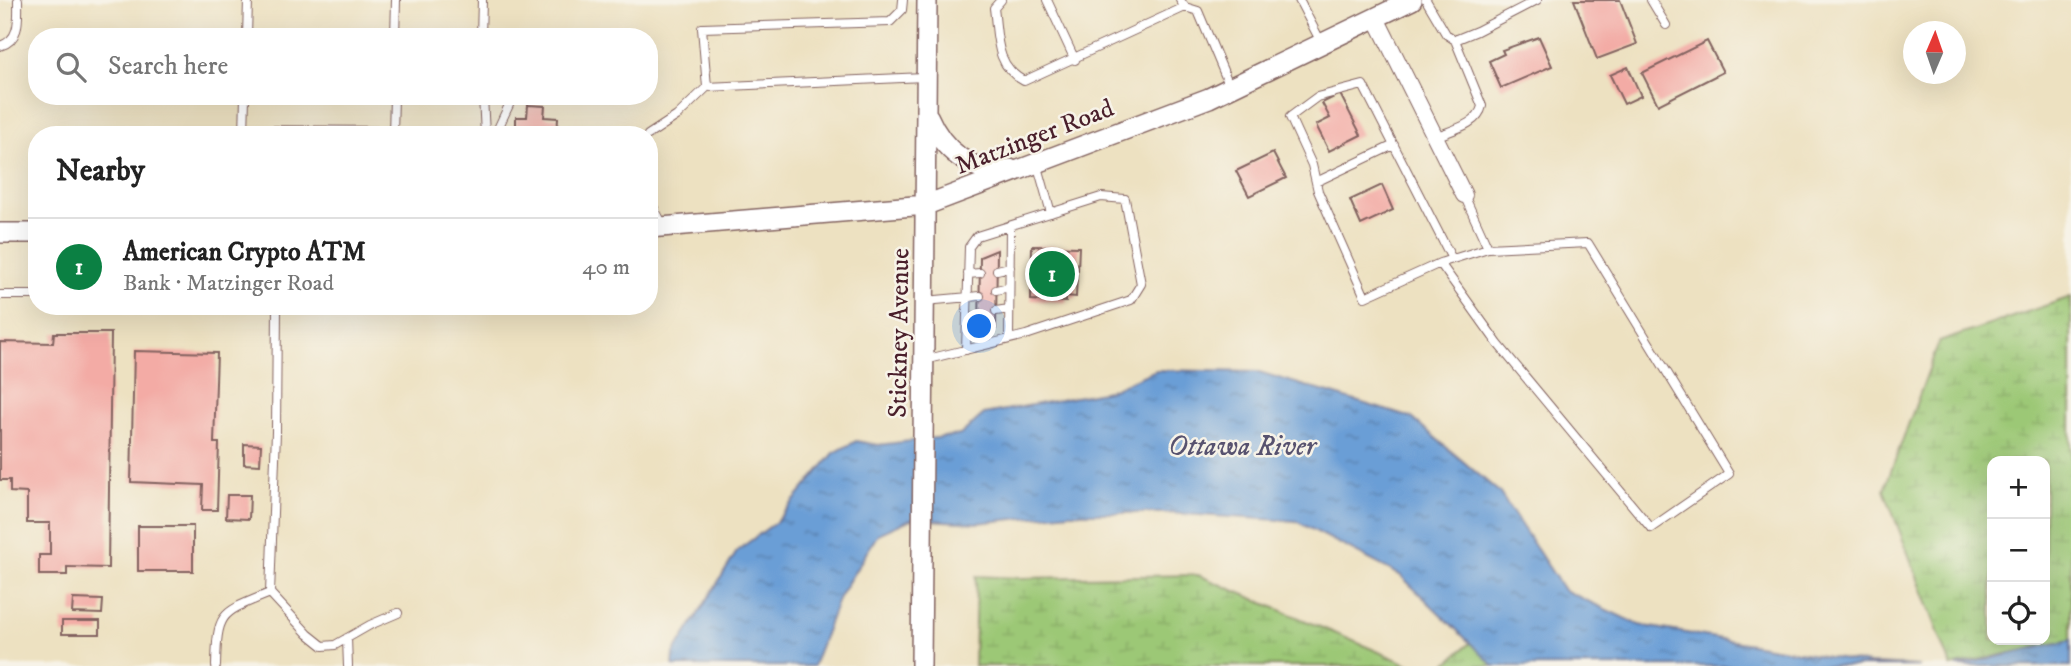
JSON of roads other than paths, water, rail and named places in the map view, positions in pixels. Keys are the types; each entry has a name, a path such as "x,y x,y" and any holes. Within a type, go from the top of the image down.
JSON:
{"street":[{"name":"Stickney Avenue","path":"921,666 927,0"},
{"name":"Matzinger Road","path":"658,228 926,205 1209,98 1322,44 1379,13 1412,0"},
{"path":"1379,13 1464,195"},
{"path":"927,112 939,138 959,158 981,168 1004,170 1033,165"},
{"path":"0,233 28,233"}],"lane":[{"path":"0,46 9,43 16,35 18,0"},
{"path":"247,28 248,0"},
{"path":"395,28 396,0"},
{"path":"481,28 482,0"},
{"path":"707,87 702,28 890,22 902,10 904,0"},
{"path":"1000,0 994,8 1001,58 1013,75 1024,81 1075,60 1182,4 1198,11 1230,87"},
{"path":"1047,0 1075,60"},
{"path":"1299,0 1322,44"},
{"path":"1426,0 1446,34 1455,40 1482,106 1475,120 1435,137"},
{"path":"1455,40 1538,0"},
{"path":"1651,0 1666,24"},
{"path":"658,128 677,116 707,87 927,77"},
{"path":"1440,264 1498,344 1651,528 1729,474 1588,243 1488,248 1452,259 1440,264 1365,297 1290,117 1317,97 1363,85 1452,259"},
{"path":"244,126 245,105"},
{"path":"393,126 394,105"},
{"path":"483,105 485,126"},
{"path":"499,126 509,105"},
{"path":"1316,182 1394,145"},
{"path":"1033,165 1051,213"},
{"path":"1464,195 1488,248"},
{"path":"924,360 966,350 1009,339 1131,300 1141,284 1125,199 1101,197 977,236 969,247 966,350"},
{"path":"1009,339 1010,226"},
{"path":"997,270 1010,267"},
{"path":"968,274 980,274"},
{"path":"996,290 1009,287"},
{"path":"0,295 28,295"},
{"path":"925,301 979,296"},
{"path":"996,312 1009,309"},
{"path":"278,315 275,494 270,593 308,634 323,646 335,645 398,613"},
{"path":"967,320 979,316"},
{"path":"216,666 217,632 225,616 232,609 270,593"},
{"path":"348,638 348,666"}],"water":[{"name":"Ottawa River","path":"1156,370 1259,372 1412,418 1499,492 1564,590 1639,625 1869,664 1919,666 1494,666 1400,575 1296,521 1166,513 1070,513 978,523 911,519 878,534 839,597 813,666 673,666 674,653 738,550 776,522 834,453 856,441 878,445 960,435 984,414 1108,391"},
{"path":"2071,640 2071,666 1957,666 2050,645"}],"place":[{"name":"American Crypto ATM","path":"1052,274"}]}
